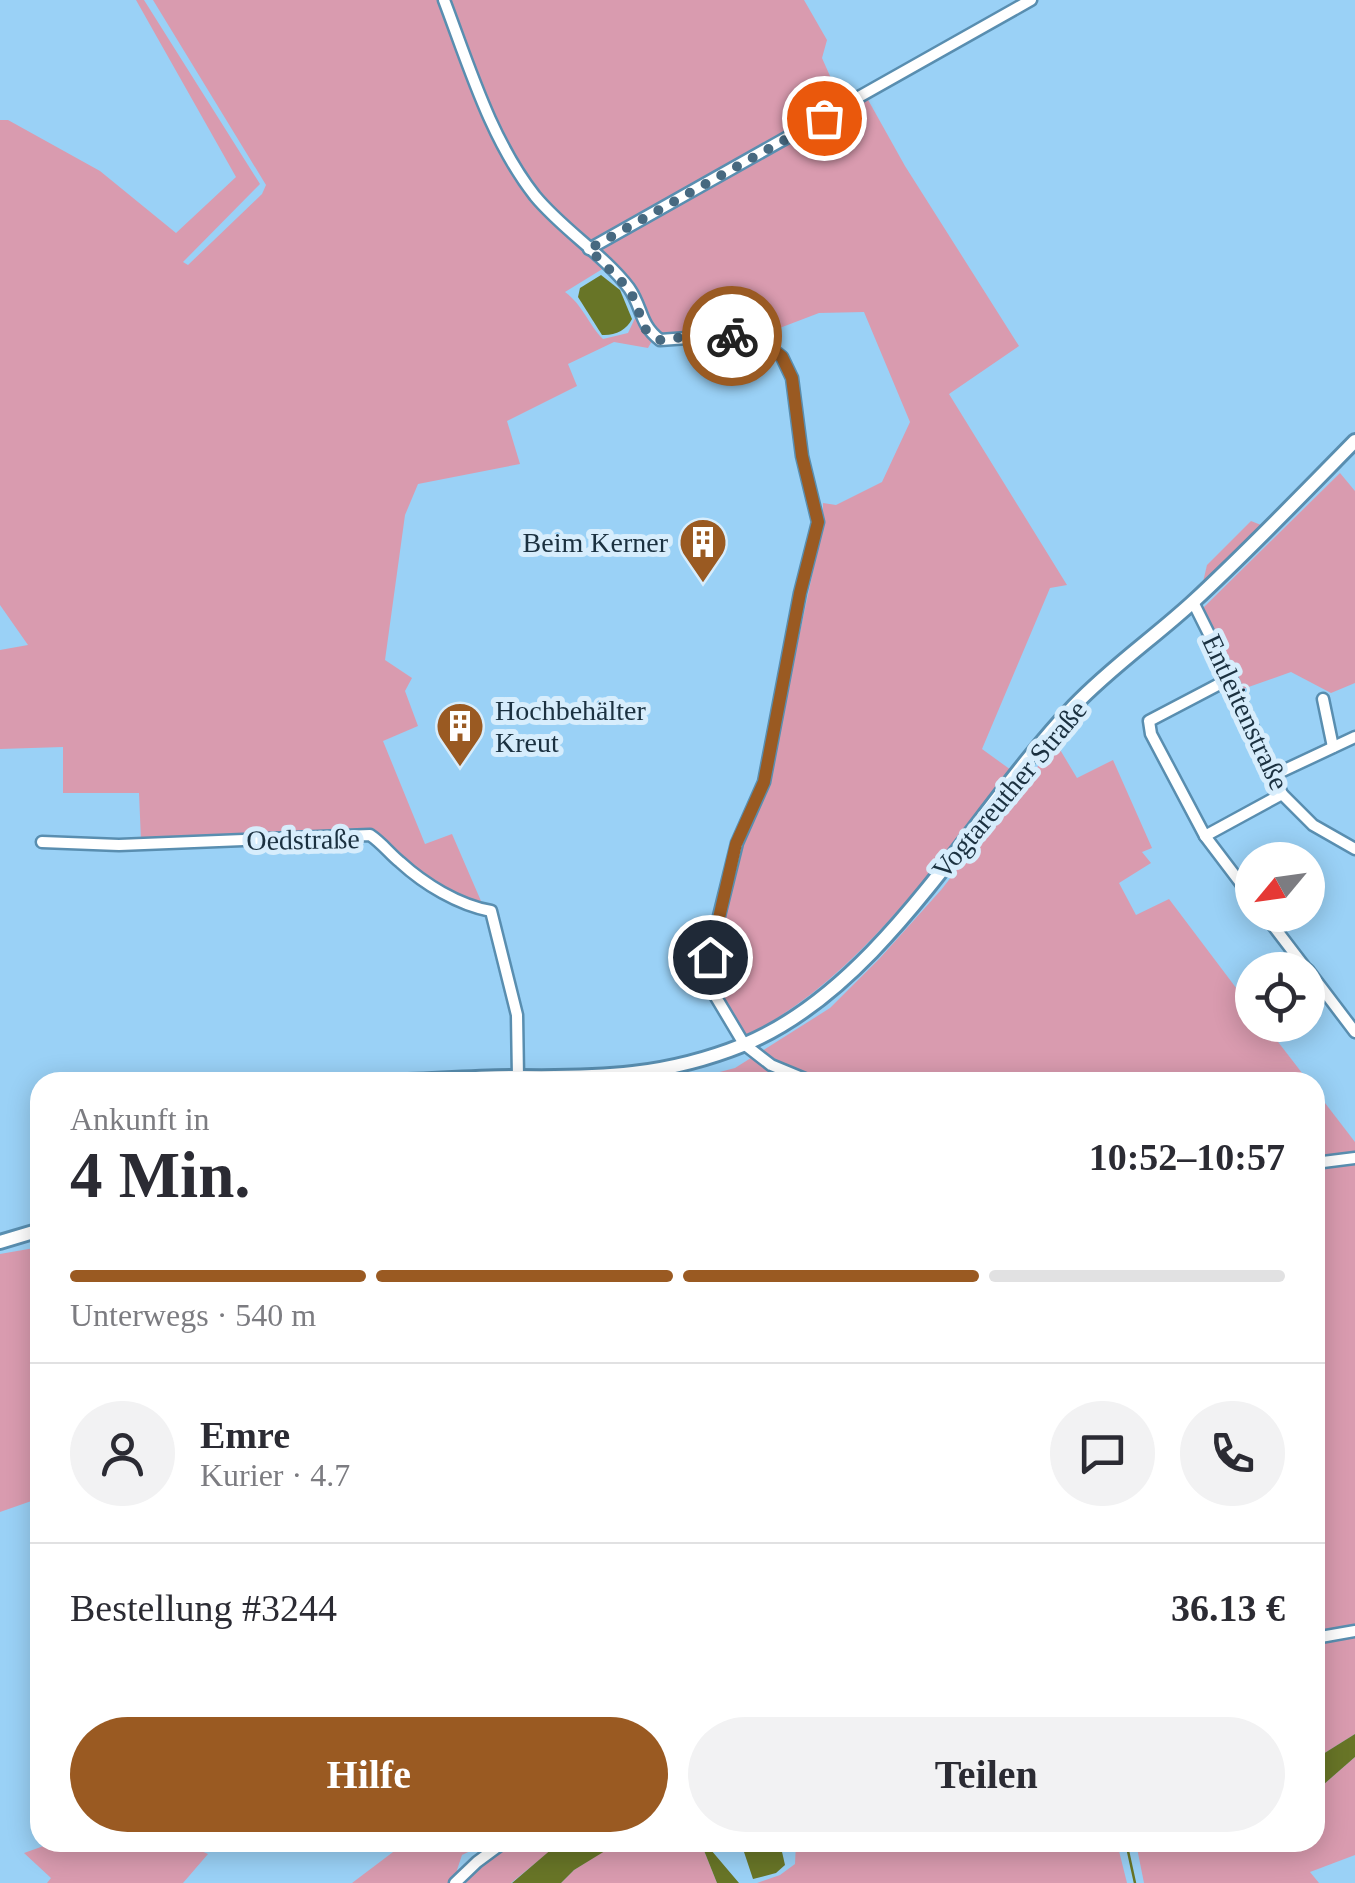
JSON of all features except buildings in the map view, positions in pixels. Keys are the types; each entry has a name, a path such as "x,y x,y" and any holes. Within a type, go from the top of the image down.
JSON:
{"main road":[{"name":"Vogtareuther Straße","path":"654,1072 744,1044 812,1006 858,964 928,888 1077,702 1192,602 1355,441"},
{"path":"0,1242 30,1233"}],"street":[{"path":"444,0 513,165 536,197 630,290 646,330 660,340 701,335 762,341 782,357 792,378 802,456 818,522 800,593 764,782 736,844 704,977 744,1044 771,1065 788,1072"},
{"path":"589,249 1030,0"},
{"name":"Entleitenstraße","path":"1192,602 1232,678 1282,794 1313,825 1355,849"},
{"path":"1232,678 1149,721 1151,734 1205,836 1235,876"},
{"path":"1323,699 1333,747"},
{"path":"1274,775 1355,737"},
{"path":"1205,836 1282,794"},
{"name":"Oedstraße","path":"42,842 119,845 370,835 442,893 490,911 518,1015 518,1072"},
{"path":"1278,932 1293,952"},
{"path":"1325,993 1355,1032"},
{"path":"1325,1162 1355,1158"},
{"path":"1325,1636 1355,1631"},
{"path":"456,1883 490,1852"}],"shaded area":[{"path":"136,0 144,0 260,184 183,262 188,265 262,194 266,185 153,0 440,0 501,151 557,225 604,268 565,292 603,339 628,333 637,314 643,331 653,339 648,348 614,342 568,364 577,386 507,421 520,464 418,484 405,515 385,660 412,678 405,691 418,726 383,741 425,844 452,834 484,908 421,874 366,829 141,840 139,793 63,793 63,747 0,749 0,650 28,645 0,605 0,120 8,120 100,171 176,233 236,177"},
{"path":"446,0 804,0 827,40 822,58 842,103 589,242 543,199 511,153 480,88"},
{"path":"867,98 905,166 1019,346 949,394 1067,585 1050,588 982,749 1011,770 923,881 859,952 787,1012 746,1036 712,978 740,845 768,782 823,524 823,503 836,505 882,482 910,422 864,312 819,313 759,336 663,337 655,334 600,250"},
{"path":"601,275 620,290 632,319 623,329 602,335 578,297 580,288"},
{"path":"1340,473 1355,491 1355,683 1331,693 1291,672 1240,690 1203,608"},
{"path":"1251,521 1261,525 1203,582 1207,565"},
{"path":"1056,743 1077,778 1113,760 1152,848 1142,852 1151,863 1119,883 1136,915 1169,899 1235,986 1235,1042 1278,1042 1301,1072 720,1072 735,1068 830,1008 941,890"},
{"path":"1325,1103 1355,1142 1355,1734 1325,1753"},
{"path":"30,1249 30,1502 0,1512 0,1254"},
{"path":"1355,1734 1355,1757 1325,1783 1325,1753"},
{"path":"1355,1757 1355,1855 1310,1872 1319,1883 1144,1883 1138,1852 1325,1852 1325,1783"},
{"path":"393,1852 468,1852 462,1855 457,1870 459,1877 467,1879 497,1852 549,1852 511,1883 352,1883"},
{"path":"548,1852 603,1852 561,1883 512,1883"},
{"path":"602,1852 705,1852 717,1883 561,1883"},
{"path":"705,1852 713,1852 739,1883 717,1883"},
{"path":"744,1852 782,1852 785,1865 776,1873 753,1879"},
{"path":"796,1852 1119,1852 1127,1883 757,1883 780,1875 795,1864"},
{"path":"24,1853 208,1854 183,1883 47,1883 51,1878"}],"waterway":[{"path":"1128,1852 1135,1883"}],"way so far":[{"path":"732,336 660,340 646,330 630,290 589,249 824,118"}],"place":[{"name":"Beim Kerner","path":"703,584"},
{"name":"Hochbehälter Kreut","path":"460,768"}],"route":[{"path":"710,957 736,844 764,782 800,593 818,522 802,456 792,378 782,357 762,341 732,336"}]}
